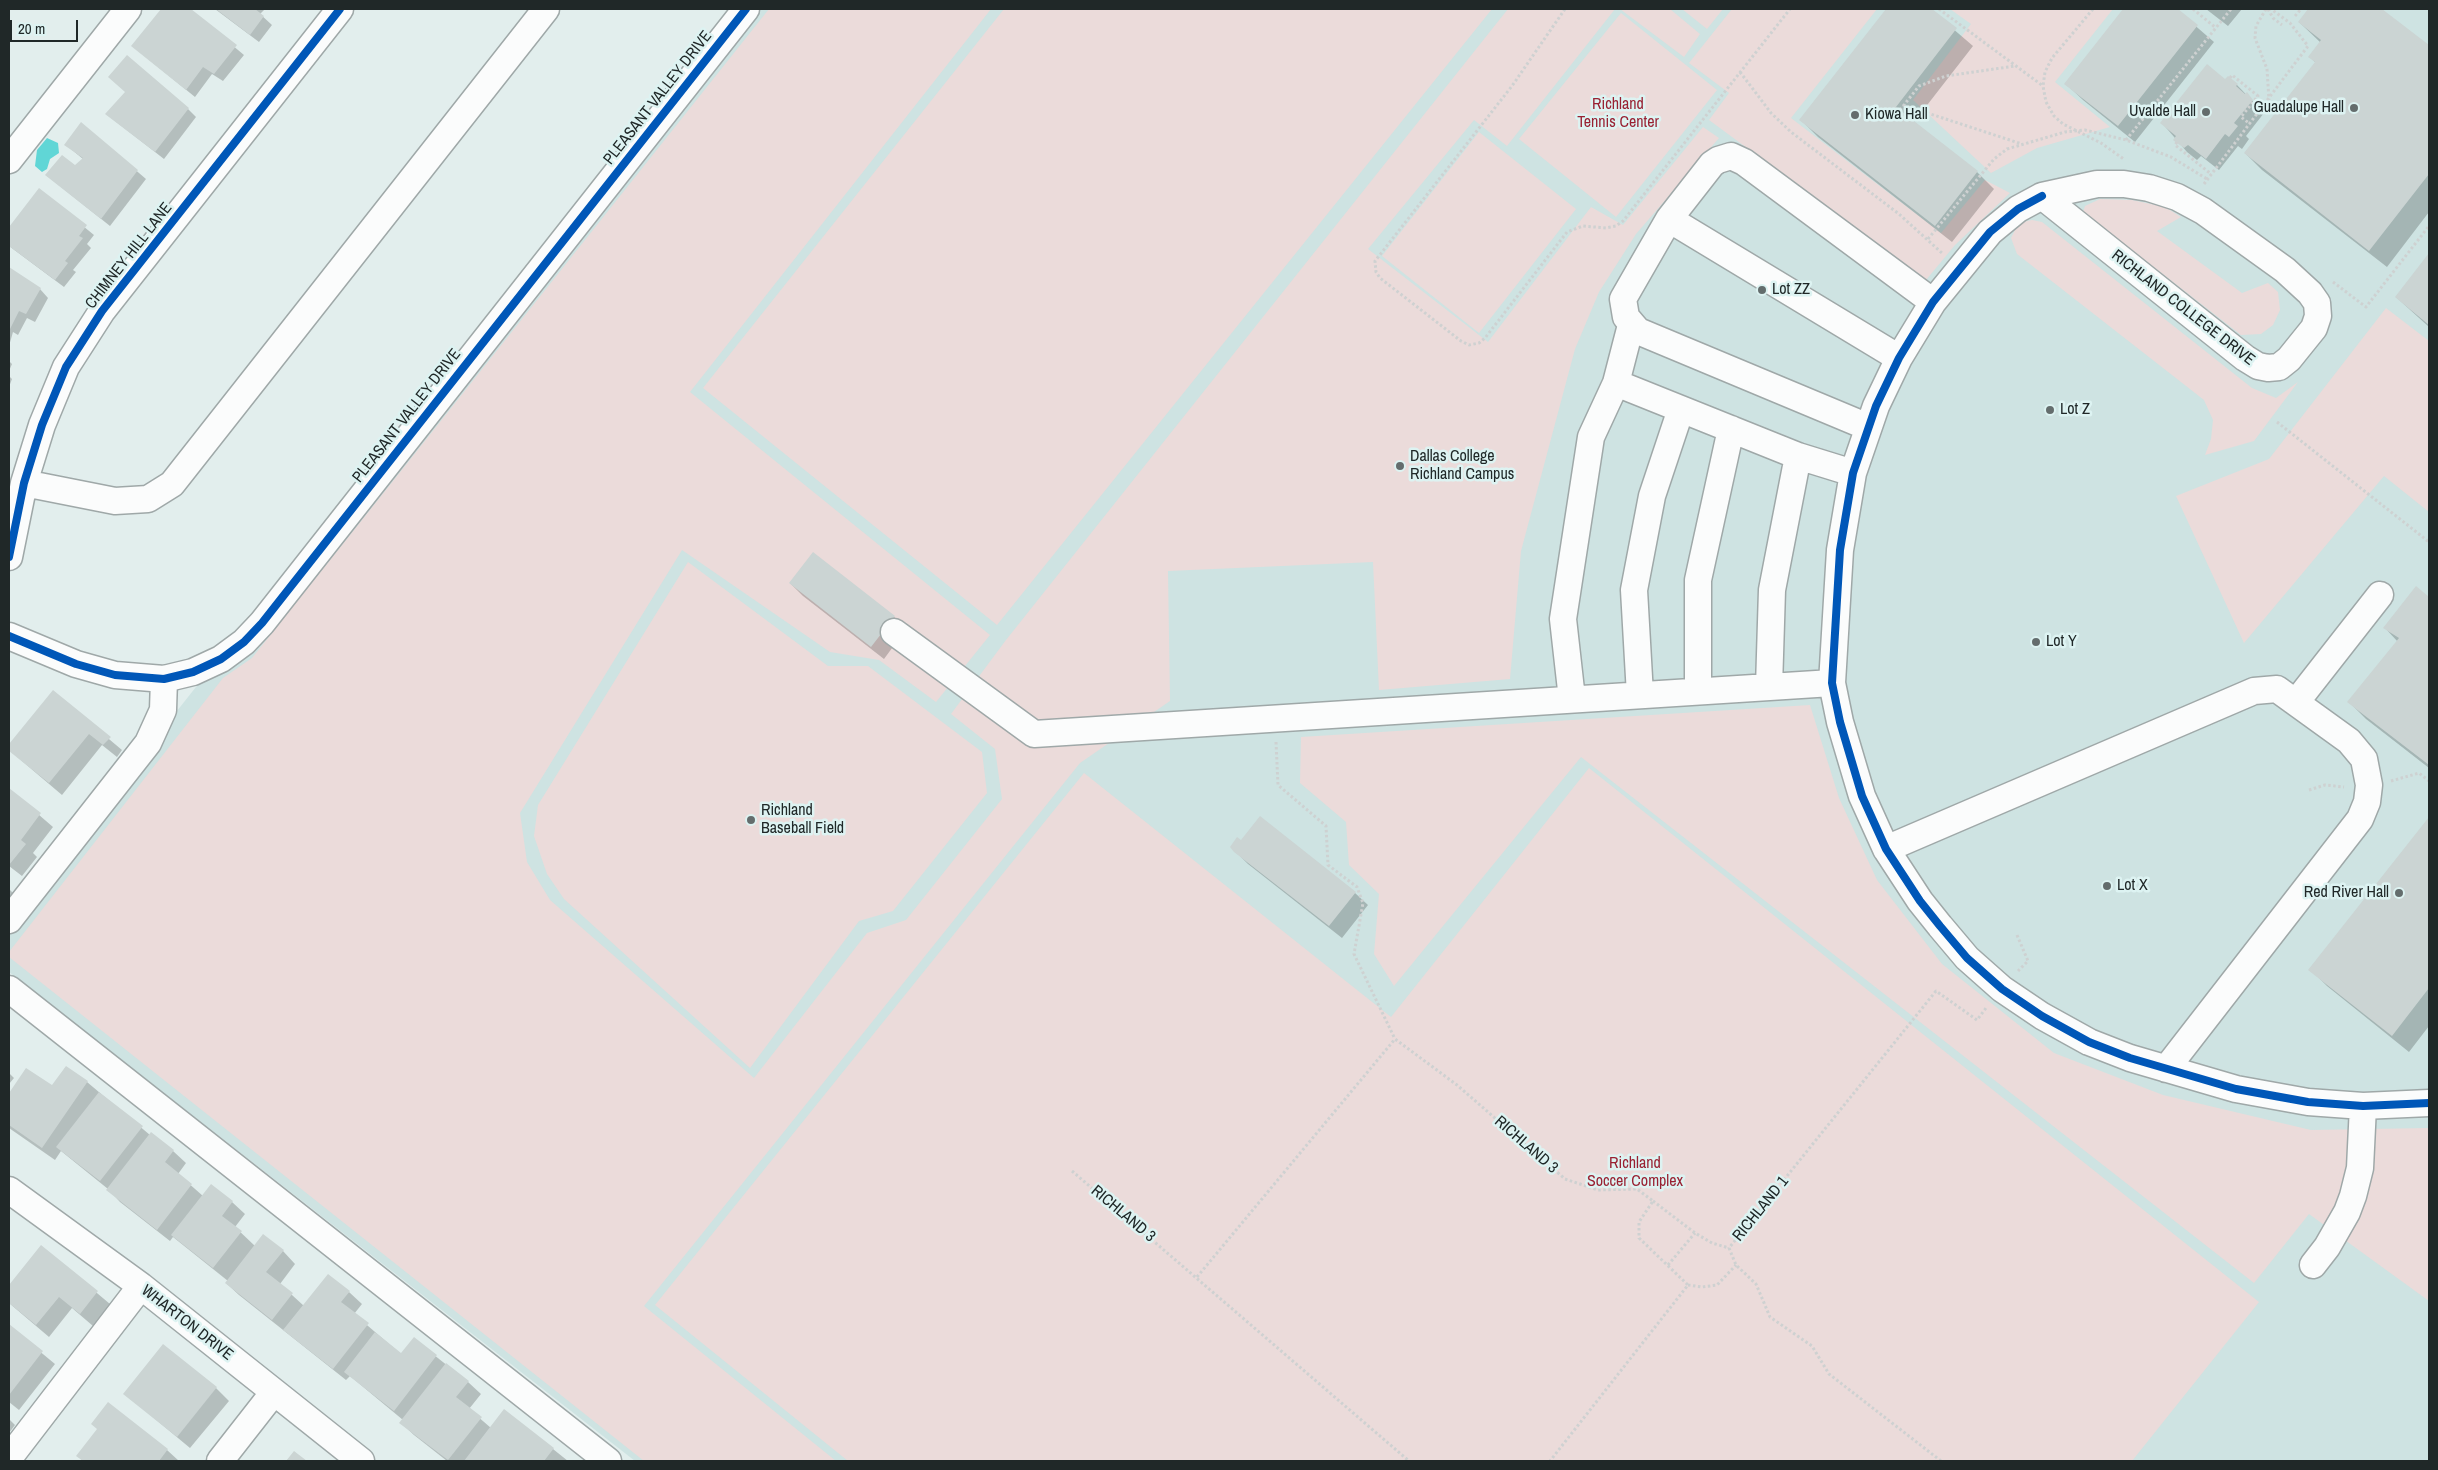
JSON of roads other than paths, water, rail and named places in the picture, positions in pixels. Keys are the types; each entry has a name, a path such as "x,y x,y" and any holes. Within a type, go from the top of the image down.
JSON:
{"street":[{"path":"9,160 128,9"},
{"name":"CHIMNEY HILL LANE","path":"9,557 24,483 42,425 66,367 102,311 340,9"},
{"path":"24,483 116,501 148,499 172,484 546,9"},
{"name":"PLEASANT VALLEY DRIVE","path":"9,636 76,664 116,675 164,678 193,672 221,659 244,642 262,623 746,9"},
{"path":"1868,427 1638,331 1626,317 1623,299 1669,219 1712,164 1724,157 1738,158 1933,302"},
{"name":"RICHLAND COLLEGE DRIVE","path":"2042,196 2258,366 2268,368 2279,367 2289,359 2314,328 2318,316 2317,304 2301,284 2191,203 2164,192 2124,184 2097,184 2042,196 2018,209 1990,232 1933,302 1899,358 1868,427 1853,473 1840,550 1832,683 1840,722 1862,796 1886,849 1920,901 1967,958 2002,989 2042,1016 2089,1042 2166,1069 2236,1089 2308,1102 2363,1106 2429,1103"},
{"path":"1669,219 1899,358"},
{"path":"1572,699 1562,619 1591,437 1616,383 1631,325"},
{"path":"1616,383 1798,456 1853,473"},
{"path":"1640,695 1634,590 1652,496 1681,409"},
{"path":"1698,691 1698,580 1732,429"},
{"path":"1769,687 1772,590 1798,456"},
{"path":"2297,701 2380,595"},
{"path":"894,632 1034,734 1832,683"},
{"path":"9,920 148,743 163,710 164,678"},
{"path":"1886,849 2254,691 2277,689 2297,701 2349,741 2364,759 2369,785 2368,802 2360,819 2166,1069"},
{"path":"9,989 608,1461"},
{"path":"2313,1265 2327,1247 2347,1212 2353,1196 2360,1168 2363,1106"},
{"name":"WHARTON DRIVE","path":"10,1192 141,1286 361,1461"},
{"path":"9,1458 141,1286"},
{"path":"220,1461 274,1392"}],"water":[{"path":"47,138 58,143 59,153 50,159 47,169 42,172 35,166 37,150"}],"place":[{"name":"Guadalupe Hall","path":"2354,108"},
{"name":"Uvalde Hall","path":"2206,112"},
{"name":"Kiowa Hall","path":"1855,115"},
{"name":"Lot ZZ","path":"1762,290"},
{"name":"Lot Z","path":"2050,410"},
{"name":"Dallas College Richland Campus","path":"1400,466"},
{"name":"Lot Y","path":"2036,642"},
{"name":"Richland Baseball Field","path":"751,820"},
{"name":"Lot X","path":"2107,886"},
{"name":"Red River Hall","path":"2399,893"}],"park label":[{"name":"Richland Tennis Center","path":"1618,114"},
{"name":"Richland Soccer Complex","path":"1635,1173"}]}
